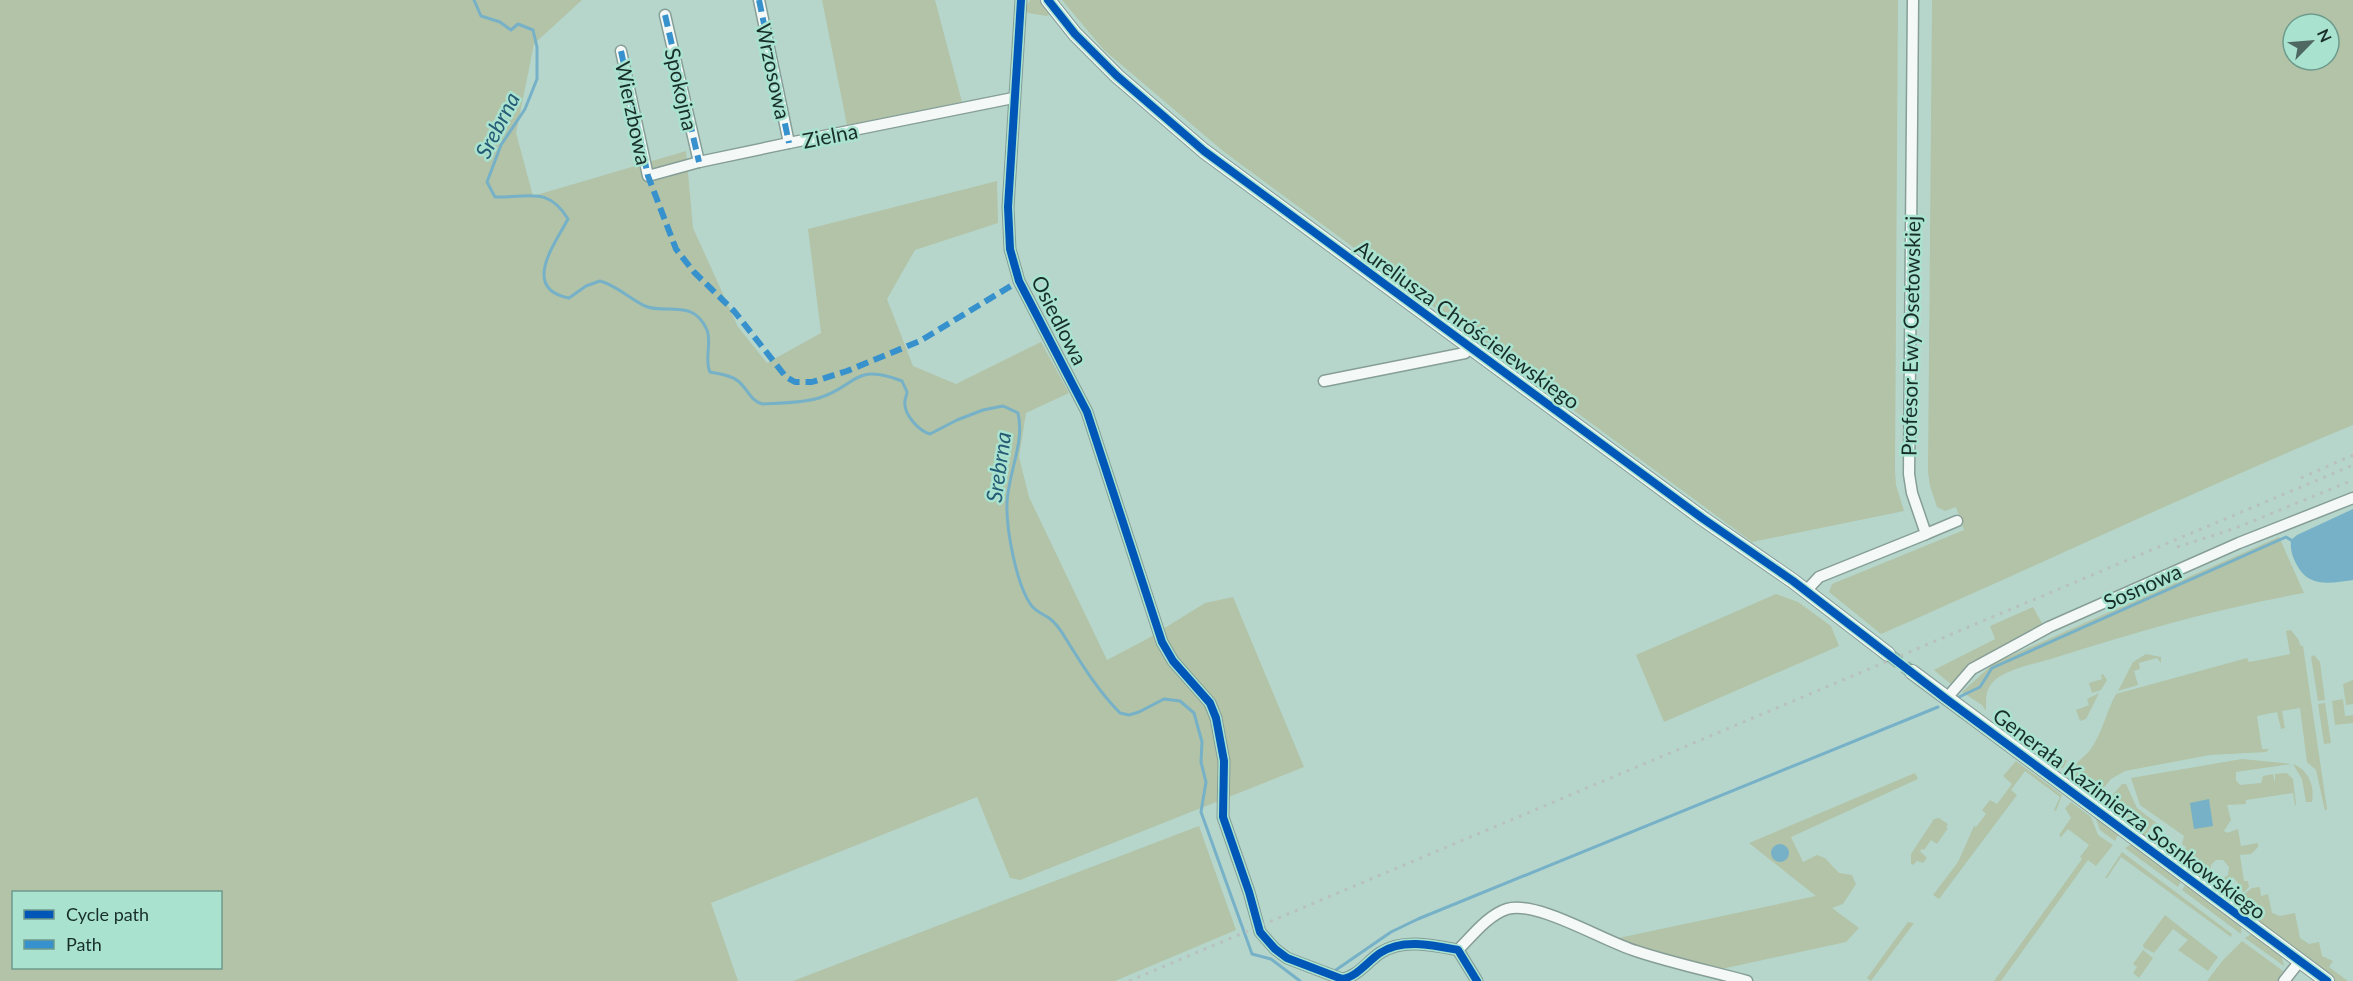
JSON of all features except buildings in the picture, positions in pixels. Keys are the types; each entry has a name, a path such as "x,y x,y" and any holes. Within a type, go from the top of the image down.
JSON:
{"street":[{"name":"Wrzosowa","path":"759,0 789,143"},
{"name":"Osiedlowa","path":"1021,0 1013,98 1008,207 1011,249 1018,281 1087,412 1162,642 1173,661 1210,703 1216,718 1224,761 1223,817 1263,937 1287,958 1342,979 1351,976 1381,952 1393,946 1405,944 1458,950"},
{"name":"Aureliusza Chróścielewskiego","path":"1048,0 1075,34 1117,76 1204,151 1702,518 1806,591 1888,654"},
{"name":"Profesor Ewy Osetowskiej","path":"1913,0 1909,474 1912,493 1926,534"},
{"name":"Spokojna","path":"665,15 699,162"},
{"name":"Wierzbowa","path":"621,51 648,176"},
{"name":"Zielna","path":"648,176 699,162 1013,98"},
{"name":"Aureliusza Chróścielewskiego","path":"1324,381 1465,353 1471,346"},
{"name":"Sosnowa","path":"1946,699 1972,669 2049,627 2240,543 2353,498"},
{"path":"1806,591 1815,580 1823,575 1957,521"},
{"name":"Generała Kazimierza Sosnkowskiego","path":"1912,672 2327,981"},
{"path":"1477,981 1458,950 1490,919 1505,909 1520,907 1539,910 1607,942 1747,981"},
{"path":"2284,981 2300,961"}],"green space":[{"path":"0,0 582,0 534,44 516,133 533,196 686,151 693,228 738,327 767,363 821,333 808,229 997,181 998,223 915,250 887,299 913,366 956,384 1041,342 1069,393 1026,413 1019,457 1029,497 1107,660 1147,639 1205,603 1233,597 1304,767 1020,880 1010,878 977,797 711,903 738,981 0,981"},
{"path":"822,0 935,0 962,102 847,125"},
{"path":"1030,0 1039,0 1051,13 1047,16 1028,13 1025,9"},
{"path":"1062,0 1898,0 1895,471 1896,485 1904,511 1752,542 1223,151 1104,50"},
{"path":"1932,0 2353,0 2353,425 1881,634 1829,592 1832,584 1964,530 1956,507 1945,511 1937,507 1928,472"},
{"path":"2279,537 2304,593 2178,621 2014,670 1999,677 1991,684 1987,695 1986,711 1982,705 1962,692 1994,663"},
{"path":"1776,594 1798,602 1831,626 1839,646 1664,722 1636,655"},
{"path":"2033,607 2044,627 1952,685 1934,670 1995,639 1990,626"},
{"path":"2291,630 2303,646 2327,809 2325,811 2316,770 2307,762 2300,708 2282,711 2285,728 2281,729 2277,712 2257,716 2262,749 2269,749 2266,752 2210,755 2125,771 2111,779 2095,798 2090,800 2072,783 2071,772 2094,743 2116,694 2247,658 2249,662 2290,654 2286,631"},
{"path":"2146,654 2161,657 2161,663 2157,658 2139,663 2140,669 2134,671 2138,685 2118,691 2133,662"},
{"path":"2314,655 2320,662 2325,700 2318,701 2311,657"},
{"path":"2103,674 2107,680 2101,690 2092,693 2089,683 2102,679"},
{"path":"2353,680 2353,704 2346,705 2343,684"},
{"path":"2099,693 2086,719 2080,721 2076,710 2089,705 2087,699"},
{"path":"2343,699 2345,716 2353,715 2353,723 2335,725 2332,701"},
{"path":"2325,703 2331,743 2324,744 2318,704"},
{"path":"2054,752 2067,761 2063,768 2052,769 2045,765"},
{"path":"2242,759 2292,764 2236,772 2236,780 2240,785 2261,783 2263,776 2273,774 2275,783 2275,774 2287,773 2293,779 2296,804 2295,806 2293,793 2246,800 2246,804 2227,805 2231,820 2224,831 2227,833 2238,829 2241,846 2258,843 2258,847 2251,854 2240,855 2244,881 2248,881 2249,887 2243,893 2242,888 2233,877 2225,883 2243,901 2246,897 2244,894 2252,888 2260,887 2261,896 2268,894 2272,913 2280,916 2295,913 2300,938 2309,944 2319,942 2322,956 2333,961 2329,967 2348,981 2334,981 2101,808 2122,784 2126,784 2137,808 2159,825 2154,823 2148,831 2179,855 2186,847 2182,844 2184,836 2140,805 2131,778","holes":["2216,860 2223,860 2229,867 2228,875 2222,879 2213,877 2210,871 2211,865"]},
{"path":"2016,761 2062,795 2056,811 2054,810 2060,797 2025,771 2011,790 2017,795 1939,899 1933,895 1958,862 1974,826 1976,827 1986,814 1982,810 1990,800 1997,804 2012,784 2003,776"},
{"path":"2293,764 2303,770 2310,780 2313,791 2312,802 2306,802 2302,779"},
{"path":"1915,773 1918,779 1791,837 1803,862 1817,855 1825,858 1839,873 1852,875 1856,884 1843,904 1832,908 1859,928 1846,942 1717,970 1609,940 1816,896 1749,843"},
{"path":"2071,802 2091,817 2098,835 2113,845 2096,866 2088,860 2001,981 1994,981 2082,859 2080,857 2089,845 2068,829 2061,837 2059,835 2071,818 2065,808"},
{"path":"2094,814 2117,831 2115,841 2100,830"},
{"path":"1939,818 1948,824 1946,827 1948,828 1937,844 1931,840 1924,850 1920,851 1927,858 1923,863 1917,861 1911,864 1911,854 1934,819"},
{"path":"1199,826 1236,930 1115,981 793,981"},
{"path":"2136,845 2182,879 2178,887 2125,848"},
{"path":"2122,852 2232,934 2231,937 2121,857 2105,878"},
{"path":"2186,884 2242,923 2241,934 2182,890"},
{"path":"2165,915 2218,957 2208,971 2178,950 2188,940 2173,929 2154,953 2144,948 2143,945"},
{"path":"1908,922 1914,923 1871,981 1867,978"},
{"path":"2254,932 2281,954 2284,966 2245,938"},
{"path":"2242,941 2283,971 2277,981 2207,981 2223,960"},
{"path":"2143,950 2153,958 2139,978 2133,973 2137,967 2133,964"}],"water":[{"path":"2353,509 2353,580 2322,582 2303,574 2291,551 2291,540"},
{"path":"2209,799 2213,826 2194,829 2190,803"},
{"path":"1780,844 1786,847 1789,853 1786,859 1780,862 1774,859 1771,853 1774,847"}],"waterway":[{"name":"Srebrna","path":"474,0 481,16 500,22 511,30 518,24 533,30 537,47 537,79 525,109 501,145 487,182 495,197 537,196 545,198 561,209 568,219 546,264 544,275 546,285 554,293 569,298 586,286 600,281 645,306 679,309 694,314 707,330 710,372 735,379 752,398 763,404 799,402 819,398 857,378 874,374 902,381 907,392 905,406 909,416 917,426 930,434 983,410 1003,406 1018,413 1020,424 1018,447 1008,492 1007,514 1013,556 1026,596 1037,611 1059,628 1091,678 1120,713 1129,715 1139,712 1164,699 1180,701 1194,713 1202,742 1201,762 1206,782 1201,812 1252,954 1271,959 1300,981"},
{"path":"1957,698 1980,687 1992,668 2286,537 2291,540"},
{"path":"1333,972 1391,932 1418,919 1938,707"}],"tunnel":[{"path":"1888,654 1912,672"}],"railway":[{"path":"2301,478 2353,455"},
{"path":"1129,981 2353,465"},
{"path":"2177,547 2236,528 2353,480"}],"marked path":[{"path":"759,0 789,143"},
{"path":"665,15 699,162"},
{"path":"621,51 648,176 676,249 694,272 734,311 786,377 795,382 812,382 847,371 920,341 1019,281"}],"cycle path":[{"path":"1021,0 1008,207 1010,249 1019,281 1087,412 1162,642 1173,661 1210,703 1216,718 1224,761 1223,817 1260,932 1275,949 1287,958 1342,979 1353,975 1389,948 1418,944 1458,950 1477,981"},
{"path":"1048,0 1075,34 1117,76 1204,151 1702,518 1793,581 1946,699 2327,981"}]}
